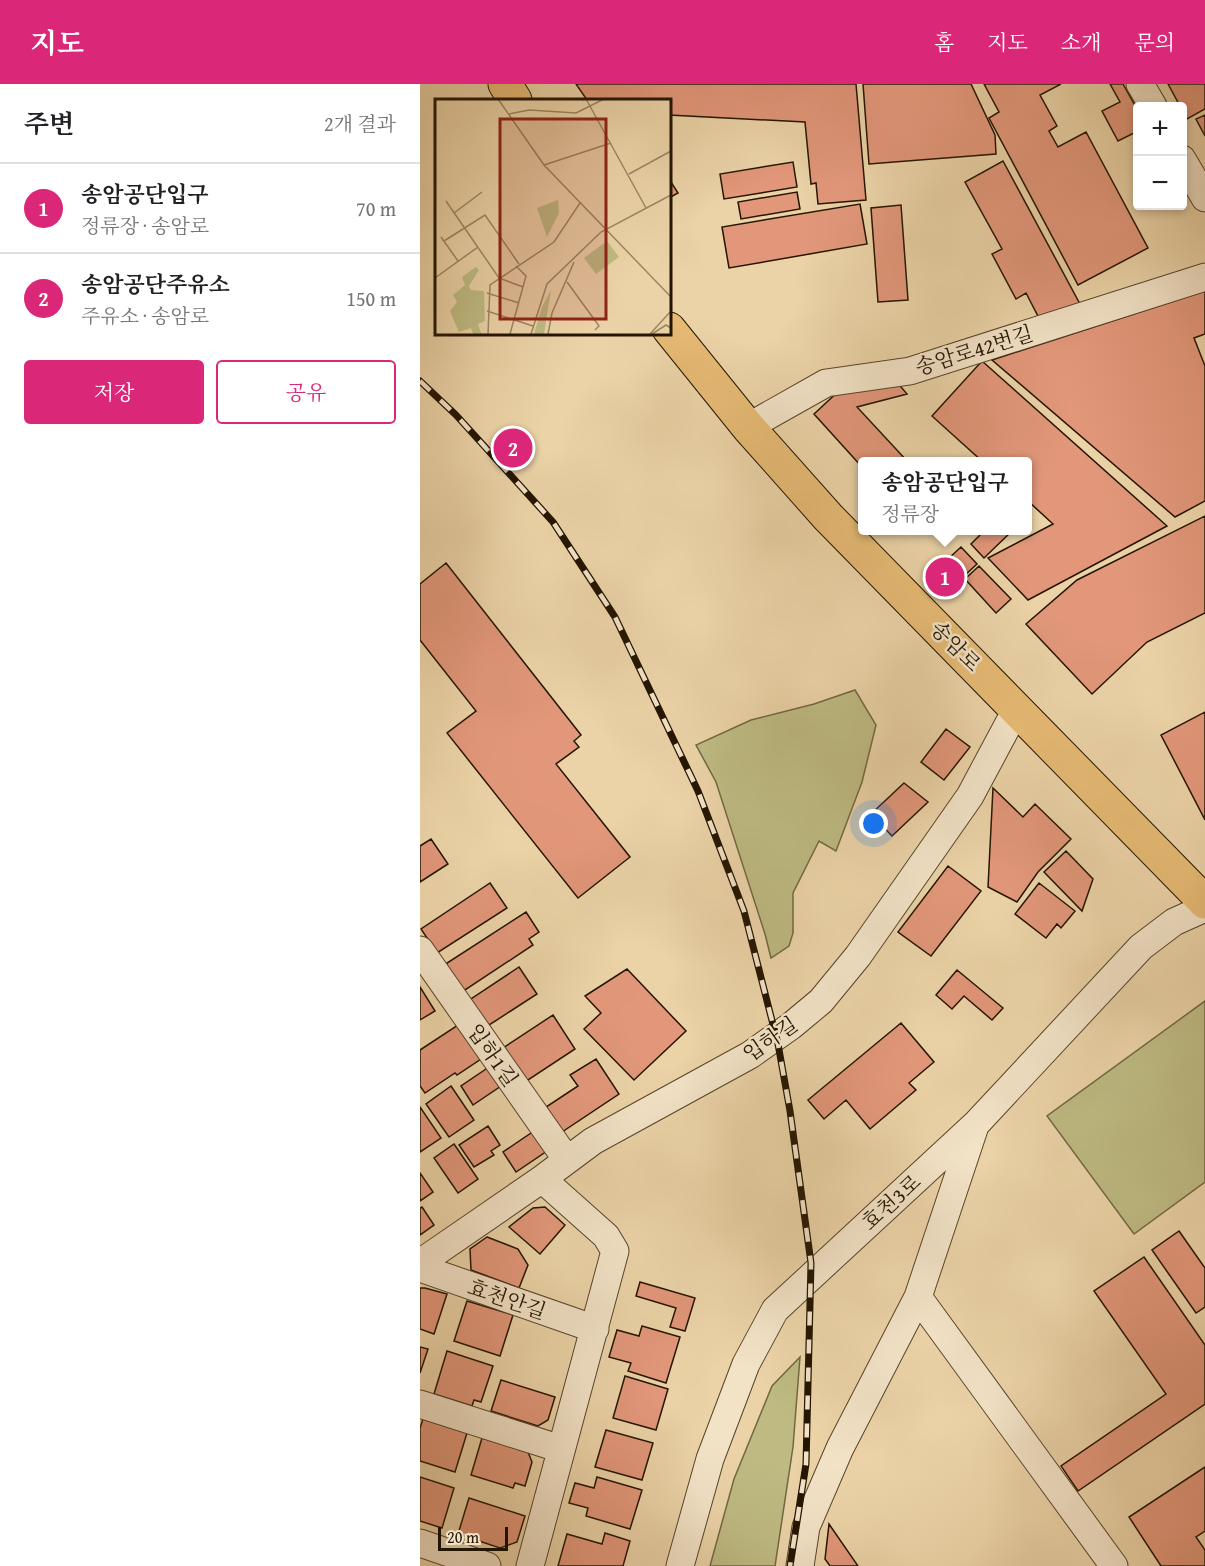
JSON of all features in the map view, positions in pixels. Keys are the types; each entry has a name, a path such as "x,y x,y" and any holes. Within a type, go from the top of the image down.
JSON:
{"main road":[{"path":"504,84 514,99"},
{"name":"송암로","path":"670,330 748,427 828,517 1205,902"}],"street":[{"path":"1140,84 1151,102"},
{"path":"1187,167 1205,198"},
{"name":"송암로42번길","path":"748,427 826,383 910,371 1205,277"},
{"name":"입하길","path":"420,1263 593,1141 622,1123 750,1055 791,1026 821,1000 858,956 970,796 1017,708"},
{"name":"효천3로","path":"680,1566 710,1459 746,1364 775,1310 976,1124 1141,947 1174,922 1205,908"},
{"name":"입하1길","path":"420,950 567,1160"},
{"path":"800,1566 806,1527 836,1458 918,1298 976,1124"},
{"path":"530,1566 615,1251 606,1236 542,1179"},
{"name":"효천안길","path":"420,1268 594,1329"},
{"path":"918,1298 1114,1566"},
{"path":"420,1404 561,1449"},
{"path":"420,1543 487,1566"}],"shaded area":[{"path":"855,690 876,725 862,782 836,851 819,841 793,893 793,933 789,946 771,958 716,782 696,745 751,720 814,704"},
{"path":"1205,1001 1205,1182 1134,1234 1047,1116"},
{"path":"800,1357 793,1447 775,1566 710,1566 734,1479 772,1386"}],"building":[{"path":"576,84 856,84 866,200 818,204 816,183 811,184 805,122 670,115 670,99 586,99"},
{"path":"863,84 971,84 995,135 996,154 869,164"},
{"path":"984,84 1061,84 1040,95 1057,126 1049,131 1058,147 1086,132 1148,248 1078,285 989,118 999,112"},
{"path":"1110,84 1123,84 1133,102 1133,134 1118,141 1102,111 1120,102"},
{"path":"1168,84 1205,84 1205,109 1187,119 1187,102 1178,102"},
{"path":"1205,115 1205,136 1196,119"},
{"path":"1003,161 1080,304 1039,318 1026,293 1016,299 992,254 1002,249 965,182"},
{"path":"793,162 797,187 724,199 720,174"},
{"path":"670,181 678,193 670,197"},
{"path":"797,192 800,209 741,219 738,202"},
{"path":"860,204 867,244 729,268 722,227"},
{"path":"901,205 908,300 878,302 871,208"},
{"path":"1205,291 1205,334 1194,338 1205,366 1205,501 1175,517 992,360"},
{"path":"982,361 1167,526 1028,600 988,558 1053,524 1032,505 1032,457 977,457 932,416"},
{"path":"896,381 907,394 857,407 903,457 858,457 858,463 814,414 841,389"},
{"path":"1205,516 1205,613 1147,642 1092,694 1026,624 1077,580"},
{"path":"980,535 1008,535 984,558 971,544"},
{"path":"961,547 977,564 964,576 948,559"},
{"path":"446,563 581,735 574,741 579,747 556,764 630,857 578,898 447,733 476,711 420,640 420,584"},
{"path":"979,566 1011,599 996,613 965,579"},
{"path":"1205,712 1205,820 1161,735"},
{"path":"946,729 970,747 944,780 921,762"},
{"path":"904,783 928,802 892,836 871,814"},
{"path":"993,788 1023,817 1035,804 1071,839 1038,872 1017,902 988,887"},
{"path":"431,839 448,864 420,882 420,846"},
{"path":"1066,851 1093,879 1082,911 1044,872"},
{"path":"948,866 981,891 931,956 898,932"},
{"path":"490,883 507,908 437,953 421,929"},
{"path":"1039,883 1075,911 1061,928 1057,924 1046,938 1015,914"},
{"path":"526,912 539,932 529,939 533,945 462,992 444,965"},
{"path":"519,967 537,994 486,1027 468,1001"},
{"path":"627,969 686,1031 634,1080 584,1029 601,1013 585,996"},
{"path":"957,970 1003,1008 992,1020 964,996 952,1009 936,995"},
{"path":"420,987 435,1011 420,1020"},
{"path":"553,1015 575,1049 525,1082 503,1048"},
{"path":"901,1023 934,1062 909,1083 916,1090 870,1129 846,1100 824,1119 808,1100"},
{"path":"458,1025 481,1059 425,1093 420,1086 420,1050"},
{"path":"596,1059 619,1094 559,1134 543,1109 578,1086 570,1075"},
{"path":"489,1067 501,1086 473,1105 461,1086"},
{"path":"451,1086 474,1120 449,1137 426,1104"},
{"path":"420,1107 441,1138 420,1152"},
{"path":"488,1126 500,1145 491,1151 494,1155 474,1167 459,1145"},
{"path":"534,1131 547,1151 516,1172 503,1152"},
{"path":"454,1144 478,1179 458,1193 434,1158"},
{"path":"420,1173 433,1192 420,1201"},
{"path":"422,1207 434,1225 420,1235 420,1208"},
{"path":"545,1207 565,1225 540,1254 509,1227 533,1208"},
{"path":"1179,1231 1205,1268 1205,1307 1196,1313 1152,1250"},
{"path":"487,1237 518,1249 528,1265 519,1288 471,1270 470,1249"},
{"path":"1144,1257 1205,1345 1205,1404 1078,1491 1061,1466 1166,1394 1094,1291"},
{"path":"640,1282 695,1298 685,1331 670,1327 676,1308 636,1296"},
{"path":"420,1288 447,1294 434,1334 420,1329"},
{"path":"467,1301 513,1315 500,1356 454,1341"},
{"path":"642,1326 680,1337 666,1383 628,1371 631,1363 609,1357 617,1330 639,1336"},
{"path":"420,1347 428,1349 420,1373"},
{"path":"447,1351 493,1366 481,1402 474,1400 472,1406 434,1394"},
{"path":"625,1376 668,1389 656,1430 613,1418"},
{"path":"501,1380 555,1397 548,1420 538,1426 491,1411"},
{"path":"423,1419 467,1433 455,1472 420,1461 420,1428"},
{"path":"606,1430 653,1443 642,1480 595,1467"},
{"path":"482,1438 528,1452 532,1462 525,1486 515,1483 513,1488 471,1475"},
{"path":"1205,1467 1205,1531 1196,1537 1205,1550 1205,1566 1161,1566 1129,1517"},
{"path":"420,1477 454,1488 442,1528 420,1521"},
{"path":"597,1477 642,1490 630,1529 586,1516 588,1508 569,1503 575,1483 594,1488"},
{"path":"469,1498 525,1516 517,1542 500,1548 458,1534"},
{"path":"829,1524 858,1566 830,1566 825,1559"},
{"path":"605,1533 630,1541 623,1566 558,1566 567,1534 602,1544"}],"railway":[{"path":"420,381 456,415 553,522 615,617 698,791 744,911 778,1044 790,1111 811,1263 806,1464 790,1566"}],"place":[{"name":"송암공단주유소","path":"513,448"},
{"name":"송암공단입구","path":"945,577"}]}
